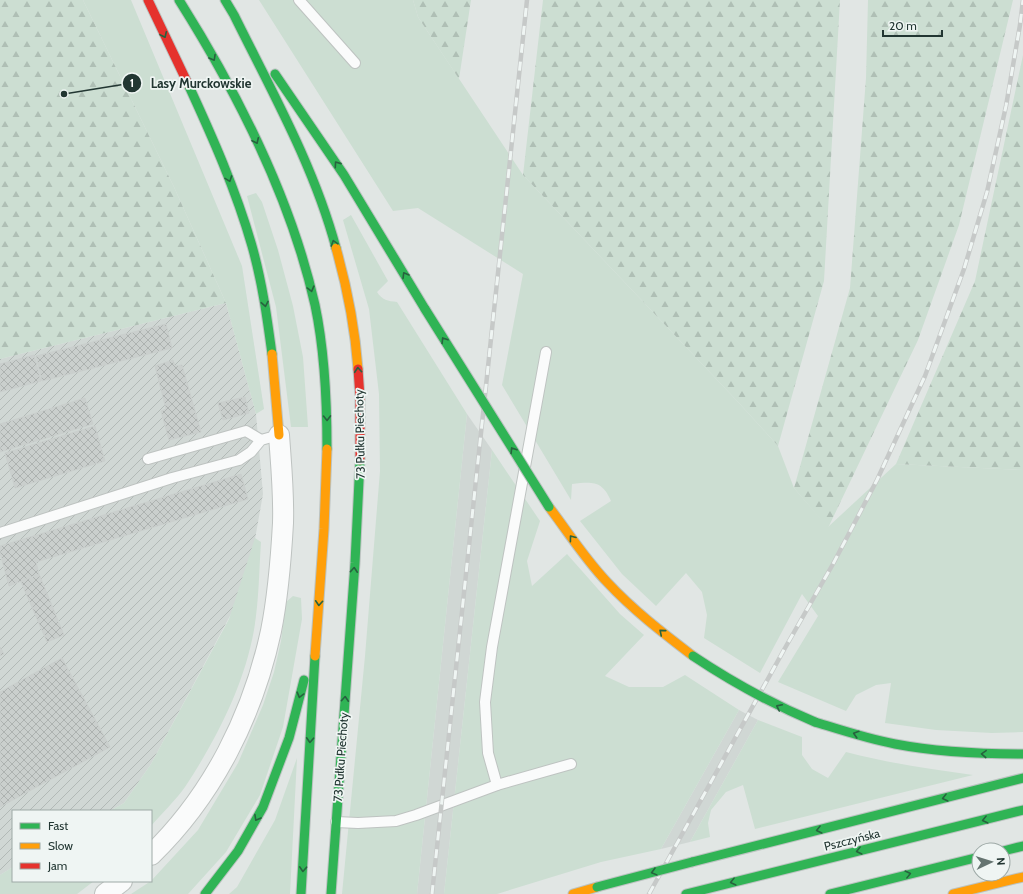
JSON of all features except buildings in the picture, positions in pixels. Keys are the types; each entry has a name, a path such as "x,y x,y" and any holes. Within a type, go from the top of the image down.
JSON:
{"main road":[{"path":"148,0 220,155 244,221 260,279 269,329 270,437"},
{"path":"179,0 196,26 240,106 275,180 298,241 313,293 321,333 326,382 328,451 325,522 301,894"},
{"name":"73 Pułku Piechoty","path":"225,0 234,15 305,162 328,225 343,273 355,330 360,397 360,483 331,894"},
{"path":"234,15 344,174 425,309 549,507 606,581 632,606 665,635 693,656 743,688 790,712 815,722 859,736 923,749 990,754 1023,754"},
{"path":"205,894 238,851 263,807 289,738 302,687 316,645"},
{"path":"573,894 692,862 1023,778"},
{"name":"Pszczyńska","path":"686,894 1023,810"},
{"path":"1011,849 1023,846"},
{"path":"830,894 971,859"},
{"path":"953,894 1023,877"}],"street":[{"path":"152,854 191,810 222,762 245,716 261,670 270,631 278,581 283,523 283,498 270,437"},
{"path":"105,894 121,882"}],"lane":[{"path":"299,0 355,63"},
{"path":"497,785 488,753 485,702 492,647 546,352"},
{"path":"148,459 246,431 270,437"},
{"path":"0,533 172,478 239,460 270,437"},
{"path":"336,822 358,823 396,821 429,811 497,785 571,764"}],"shaded area":[{"path":"226,303 256,414 263,494 247,584 151,764 124,803 112,810 12,810 12,868 0,875 0,359"},
{"path":"467,414 492,450 444,894 417,894"},
{"path":"739,710 758,720 690,842 661,849"}],"green space":[{"path":"0,0 83,0 174,187 226,303 0,359"},
{"path":"83,0 131,0 242,266 264,409 256,414 226,303 174,187"},
{"path":"259,0 413,0 418,17 523,175 778,446 794,488 828,527 896,464 1023,470 1023,732 992,733 936,730 885,723 891,683 876,685 856,695 846,711 778,682 818,616 802,594 760,673 704,638 707,615 702,592 686,573 656,606 622,574 580,521 611,501 608,494 604,489 596,484 572,484 571,500 502,385 523,274 418,208 393,211"},
{"path":"413,0 471,0 459,79 418,17"},
{"path":"543,0 840,0 824,281 778,446 523,175"},
{"path":"868,0 1013,0 959,225 918,340 828,528 794,488 850,288 866,78"},
{"path":"1023,55 1023,470 896,464 975,281"},
{"path":"256,193 262,202 278,250 293,306 303,357 308,427 291,427 276,307 247,196"},
{"path":"351,215 388,281 377,292 386,300 397,302 467,414 417,894 342,894 365,656 380,471 379,394 369,309 343,220"},
{"path":"492,450 540,521 527,561 532,586 567,554 620,614 644,635 605,676 629,687 663,687 685,675 739,710 661,849 601,862 497,894 444,894"},
{"path":"255,538 261,542 258,597 254,630 236,692 218,731 185,787 152,825 152,810 112,810 124,803 151,764 229,619"},
{"path":"293,596 301,598 302,619 283,727 260,795 226,852 188,894 131,894 149,882 152,882 152,880 198,830 238,763 263,705 274,672 281,641 286,602"},
{"path":"758,720 802,737 802,755 812,769 828,778 846,752 893,763 973,775 755,829 743,785 726,792 711,810 708,823 710,837 690,842"},
{"path":"297,758 290,894 229,894 237,887 275,820"},
{"path":"12,868 12,882 93,882 77,894 0,894 0,875"}],"railway":[{"path":"432,894 527,0"},
{"path":"649,894 833,564 877,480 925,376 964,269 987,192 1006,106 1023,0"}],"traffic: fast":[{"path":"179,0 201,35 241,109 260,147 292,225 305,265 315,305 321,341 325,377 327,449"},
{"path":"225,0 277,100 304,158 327,218 336,248"},
{"path":"275,74 344,175 425,309"},
{"path":"188,84 223,164 246,225 256,259 272,354"},
{"path":"425,309 549,507"},
{"path":"331,894 355,563 360,460"},
{"path":"301,894 315,656"},
{"path":"693,656 752,692 815,722"},
{"path":"205,894 238,851 263,807 289,738 304,680"},
{"path":"815,722 875,740 911,747 959,752 1023,754"},
{"path":"692,862 1023,778"},
{"path":"686,894 1023,810"},
{"path":"1011,849 1023,846"},
{"path":"830,894 971,859"},
{"path":"597,887 692,862"}],"traffic: slow":[{"path":"336,248 350,308 358,369"},
{"path":"272,354 279,435"},
{"path":"315,656 324,529 327,449"},
{"path":"549,507 591,564 617,592 648,621 693,656"},
{"path":"953,894 1023,877"},
{"path":"573,894 597,887"}],"traffic: jam":[{"path":"148,0 188,84"},
{"path":"358,369 360,397 360,460"}],"place":[{"name":"Lasy Murckowskie","path":"64,94"}]}
